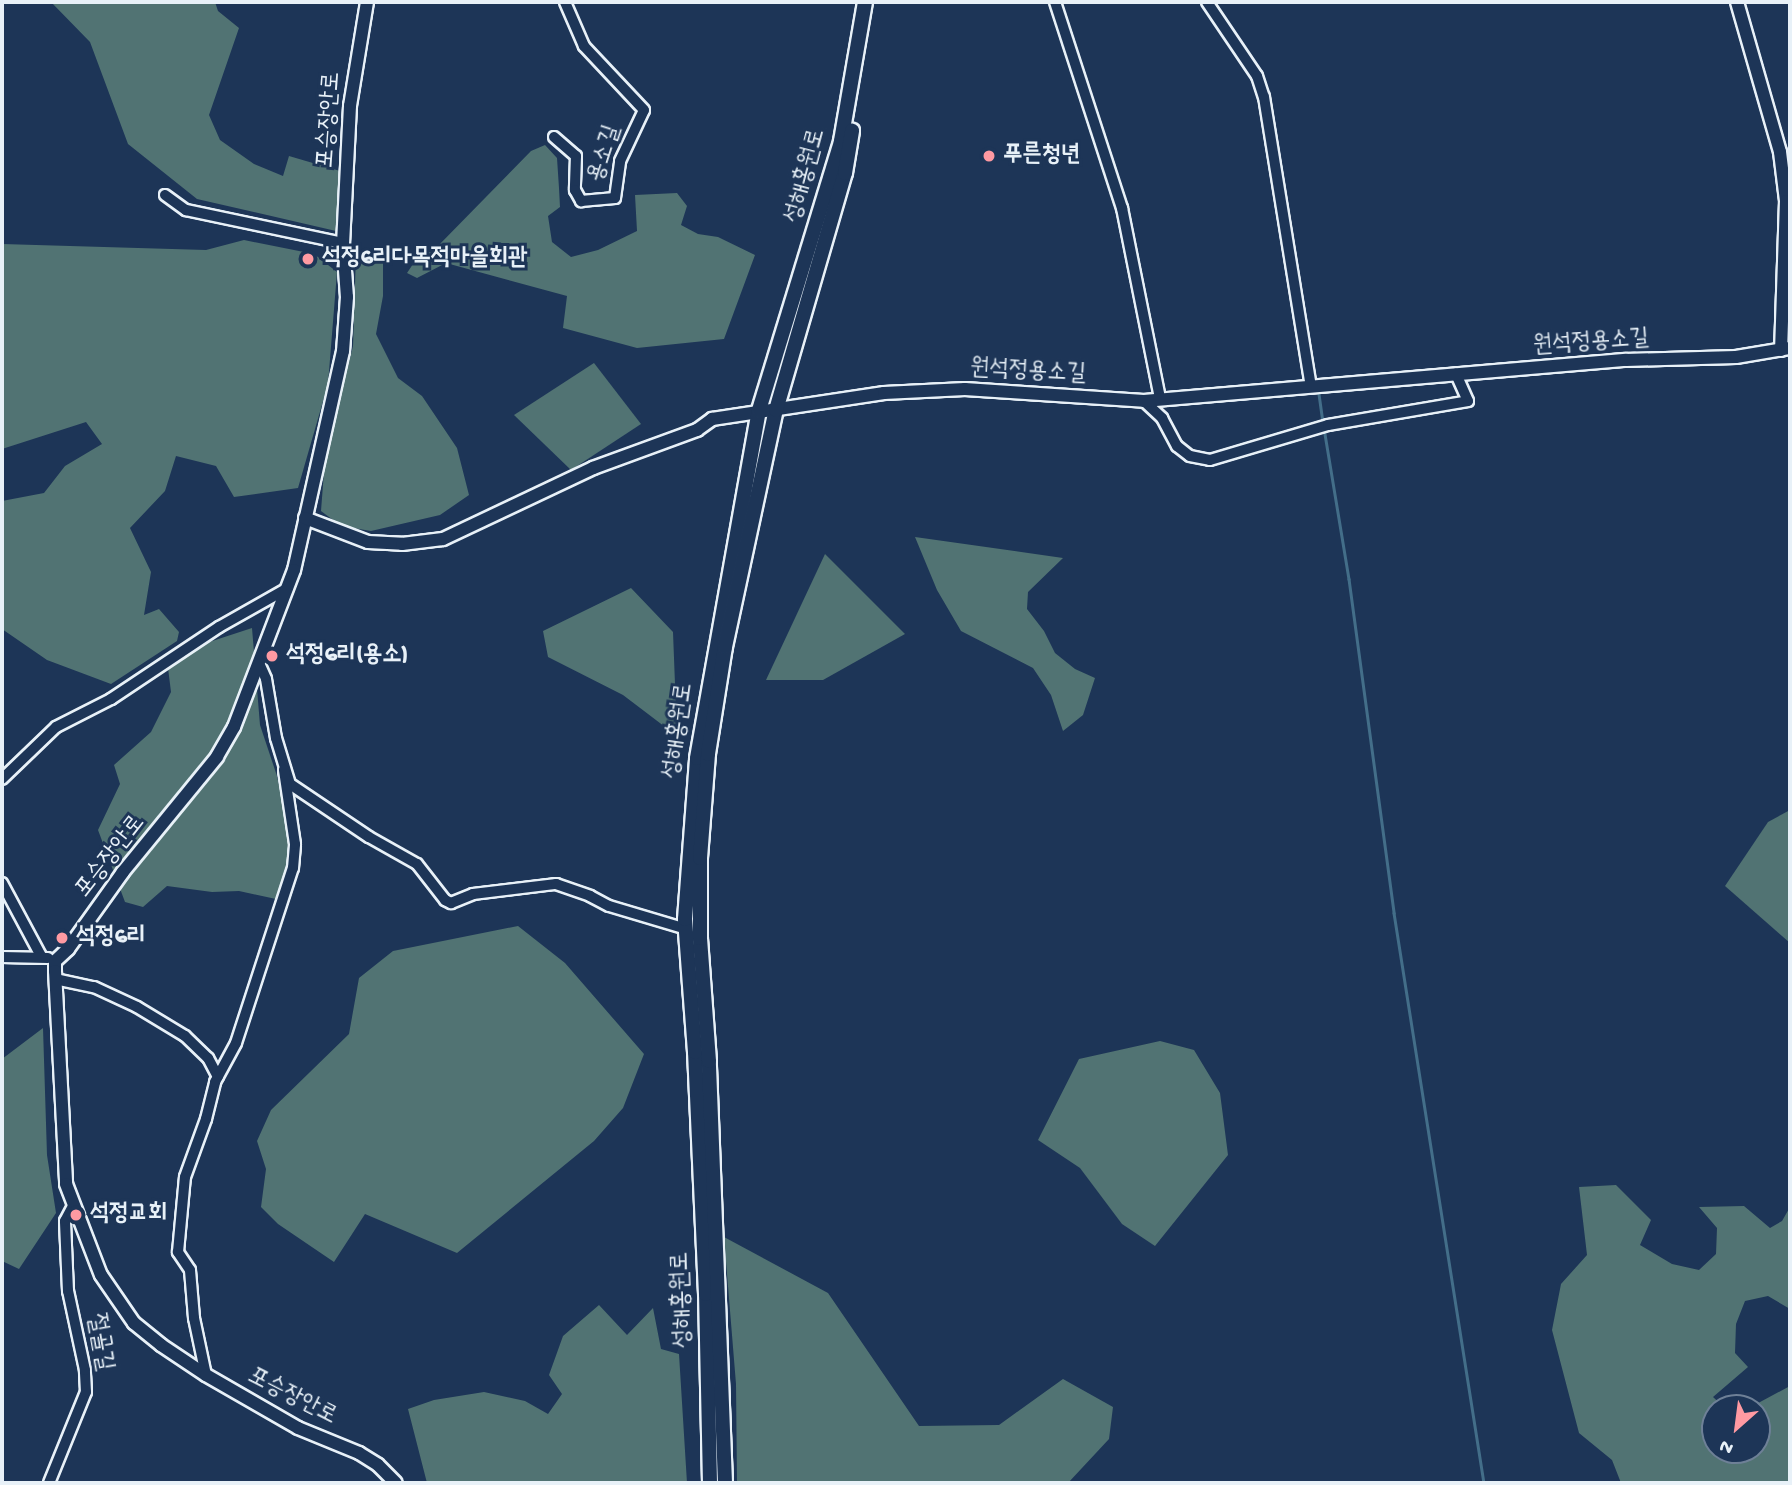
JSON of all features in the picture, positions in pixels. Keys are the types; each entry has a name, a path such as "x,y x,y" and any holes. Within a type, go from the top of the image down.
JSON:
{"main road":[{"name":"성해홍원로","path":"710,1483 706,1294 695,1052 685,919 697,758 759,410 841,141 864,2"},
{"name":"성해홍원로","path":"725,1483 710,1102 700,939 700,858 708,754 725,647 776,410 845,173 874,2"}],"street":[{"name":"포승장안로","path":"367,2 350,106 343,243 347,297 343,351 288,588 234,727 217,757 123,872 68,949 55,961 55,979 66,1184 101,1275 134,1323 206,1375 298,1428 359,1453 378,1465 396,1483"},
{"name":"용소길","path":"554,137 576,156 575,190 581,201 615,198 620,161 644,110 584,46 565,2"},
{"path":"1055,2 1122,208 1160,399"},
{"path":"1207,2 1257,76 1264,97 1311,386"},
{"name":"원석정용소길","path":"305,518 368,542 402,544 443,539 593,468 697,429 712,419 884,393 965,389 1144,401 1626,360 1736,357 1785,349 1786,201 1780,152 1737,2"},
{"path":"165,195 186,210 343,243"},
{"path":"1144,401 1162,418 1177,446 1190,456 1210,460 1322,427 1468,401 1456,374"},
{"path":"2,779 50,730 111,699 219,627 288,588"},
{"path":"206,1375 194,1318 190,1270 178,1252 185,1177 218,1077 236,1043 293,868 295,844 266,679 259,663"},
{"path":"284,770 290,784 369,837 417,864 445,900 452,903 473,894 556,884 609,906 680,928"},
{"path":"2,883 41,956"},
{"path":"2,957 41,956 55,961"},
{"path":"55,979 94,987 137,1007 185,1036 208,1058 218,1077"},
{"name":"절골길","path":"49,1483 86,1392 85,1370 68,1291 65,1221 74,1204"}],"green space":[{"path":"51,2 215,2 218,11 239,28 209,115 220,140 254,164 283,176 289,156 340,171 336,231 197,199 128,144 90,42"},
{"path":"545,145 557,158 560,207 548,216 552,242 571,257 598,250 637,231 635,195 677,193 687,206 681,225 698,234 718,237 755,255 724,339 637,348 563,328 567,296 446,263 417,278 407,273 419,255 436,248 531,151"},
{"path":"244,240 314,254 337,272 328,384 298,488 234,497 216,466 176,456 165,491 130,528 151,572 144,615 159,609 179,632 177,641 111,684 47,660 2,629 2,501 44,493 65,466 102,444 86,422 2,449 2,244 206,250"},
{"path":"356,254 383,261 383,296 376,334 398,378 422,396 457,448 469,495 440,515 371,531 341,526 321,511 325,459 353,346"},
{"path":"594,363 641,424 571,470 514,415"},
{"path":"915,537 1063,558 1028,592 1027,609 1044,631 1055,653 1075,669 1095,678 1083,715 1063,731 1051,695 1033,668 961,631 937,590"},
{"path":"825,554 905,634 823,680 766,680"},
{"path":"631,588 673,632 677,736 623,695 548,657 543,631"},
{"path":"252,628 260,725 277,776 293,852 276,899 239,891 212,892 167,886 143,907 125,902 98,830 120,784 114,765 151,732 171,692 168,668 194,647"},
{"path":"1790,810 1790,943 1725,886 1768,822"},
{"path":"518,926 565,963 644,1054 623,1108 594,1141 457,1253 365,1214 334,1262 278,1224 261,1207 266,1169 257,1141 271,1110 349,1034 359,978 393,951"},
{"path":"43,1028 47,1155 56,1213 19,1269 2,1261 2,1059"},
{"path":"1160,1041 1194,1050 1220,1093 1228,1155 1155,1246 1122,1224 1080,1168 1038,1140 1079,1059"},
{"path":"1616,1185 1651,1220 1640,1245 1672,1264 1699,1270 1716,1254 1717,1228 1699,1207 1744,1206 1770,1228 1782,1221 1790,1207 1790,1309 1768,1296 1745,1301 1736,1324 1735,1353 1748,1367 1716,1394 1701,1394 1701,1464 1771,1464 1771,1396 1790,1386 1790,1483 1621,1483 1612,1460 1579,1433 1552,1330 1561,1284 1587,1255 1579,1187"},
{"path":"724,1237 828,1293 919,1426 999,1425 1063,1379 1113,1407 1109,1439 1068,1483 737,1483 736,1384"},
{"path":"599,1305 627,1335 653,1308 661,1349 679,1354 687,1483 427,1483 408,1409 434,1400 484,1392 525,1401 548,1414 562,1394 549,1375 563,1336"}],"waterway":[{"path":"1319,394 1323,422"},
{"path":"1324,428 1349,579 1394,913 1484,1483"}],"place":[{"name":"푸른청년","path":"989,156"},
{"name":"석정6리다목적마을회관","path":"308,259"},
{"name":"석정6리(용소)","path":"272,656"},
{"name":"석정6리","path":"62,938"},
{"name":"석정교회","path":"76,1215"}]}
